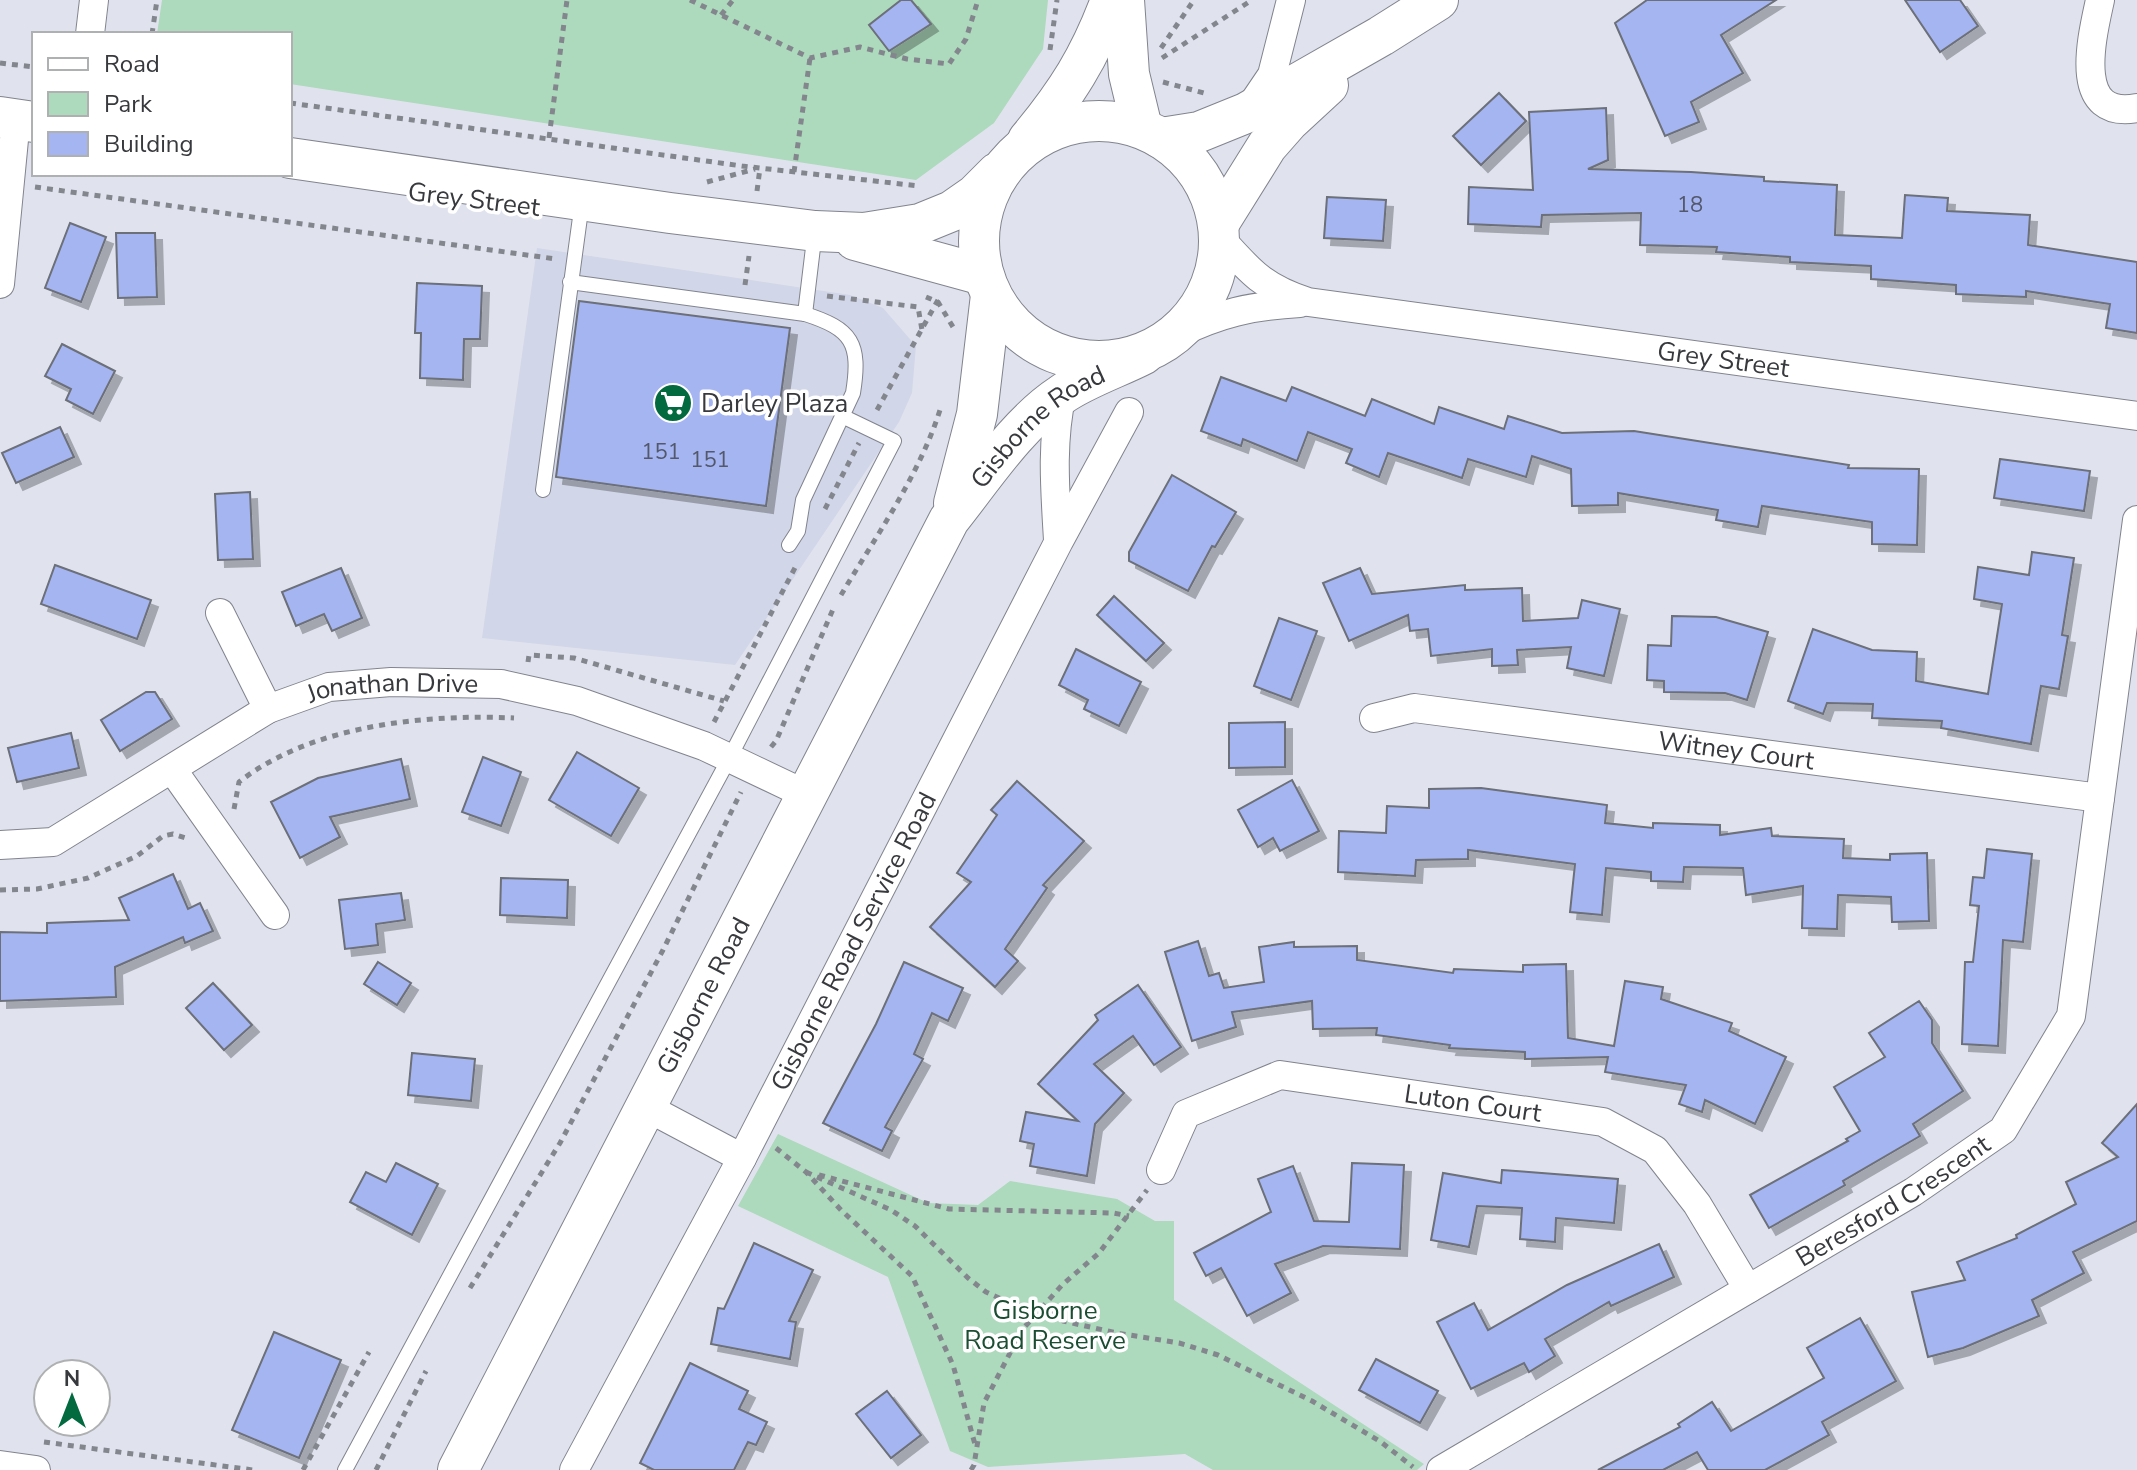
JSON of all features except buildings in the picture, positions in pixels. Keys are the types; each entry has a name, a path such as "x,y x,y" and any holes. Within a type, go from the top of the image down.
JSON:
{"main road":[{"path":"1111,0 1091,48 1066,94 1012,158 985,201 978,238 987,285 1012,325 1040,347 1073,359 1109,362 1160,344 1195,316 1210,292 1218,265 1220,230 1208,189 1189,160 1152,133 1129,74 1124,0"},
{"path":"1012,158 1048,132 1079,122 1110,121 1152,133 1199,132 1232,119 1381,36 1438,0"},
{"path":"1220,230 1267,146 1289,121 1381,36"},
{"name":"Grey Street","path":"292,158 581,205 815,231 864,233 920,224 952,211 975,195 1012,158"},
{"name":"Grey Street","path":"292,176 533,207 581,205"},
{"name":"Grey Street","path":"815,231 987,285"},
{"name":"Gisborne Road","path":"949,520 977,414 987,285"},
{"name":"Gisborne Road","path":"458,1470 949,520 1031,420 1062,393 1160,344"}],"street":[{"path":"90,32 94,0"},
{"path":"1232,119 1272,75 1291,0"},
{"path":"2100,0 2091,43 2090,66 2094,88 2104,104 2119,111 2137,108"},
{"path":"0,284 16,130"},
{"name":"Grey Street","path":"1220,230 1254,275 1280,293 1308,302 2137,416"},
{"name":"Grey Street","path":"1160,344 1210,318 1244,309 1308,302"},
{"path":"1059,541 1053,458 1055,425 1062,393"},
{"name":"Gisborne Road Service Road","path":"574,1470 742,1158 1059,541 1129,412"},
{"name":"Beresford Crescent","path":"1441,1470 1913,1192 2003,1130 2071,1016 2137,520"},
{"path":"220,613 268,709"},
{"name":"Jonathan Drive","path":"0,845 53,842 268,709 329,687 391,682 501,684 577,701 666,731 807,795"},
{"name":"Witney Court","path":"1374,718 1414,708 2100,798"},
{"path":"172,769 275,915"},
{"name":"Luton Court","path":"1161,1170 1186,1114 1280,1075 1603,1122 1655,1150 1697,1204 1748,1289"},
{"path":"646,1107 742,1158"},
{"path":"0,1465 36,1470"}],"lane":[{"path":"543,490 581,205"},
{"path":"805,314 815,231"},
{"path":"570,282 805,314 831,322 852,340 856,374 853,393 803,500 798,531 789,545"},
{"path":"345,1470 741,763 894,441 842,416"}],"path":[{"path":"152,32 157,0"},
{"path":"549,138 567,0"},
{"path":"690,0 810,58 860,47 907,59 949,64 966,39 978,0"},
{"path":"721,15 733,0"},
{"path":"1049,58 1057,0"},
{"path":"1194,0 1151,65 1252,0"},
{"path":"794,172 810,58"},
{"path":"0,63 32,67"},
{"path":"1156,80 1207,94 1232,119"},
{"path":"292,103 760,168 922,187"},
{"path":"12,185 573,262"},
{"path":"745,285 918,307 922,330"},
{"path":"938,302 953,328 954,340"},
{"path":"468,1292 560,1143 663,950 741,763 776,741 837,602 908,481 933,433 942,405"},
{"path":"0,890 37,889 88,878 137,856 163,836 173,834 187,839 234,810 239,782 257,769 308,745 360,730 423,718 523,718 529,655 574,658 724,701"},
{"path":"755,1131 806,1172 841,1210 912,1276 953,1365 976,1448"},
{"path":"806,1172 949,1209 1129,1216 1099,1253 1062,1285 1022,1330 984,1403 971,1470"},
{"path":"806,1172 891,1210 915,1226 986,1292 1090,1327 1179,1343 1218,1355 1312,1401 1381,1442 1417,1470"},
{"path":"303,1470 369,1352"},
{"path":"376,1470 432,1358"},
{"path":"32,1440 253,1470"}],"shaded area":[{"path":"537,248 850,295 883,308 916,346 912,393 899,422 735,665 482,638"}],"green space":[{"path":"162,0 1048,0 1043,49 994,123 916,180 292,84 292,32 157,32"},
{"name":"Gisborne Road Reserve","path":"778,1134 928,1203 978,1205 1010,1181 1117,1199 1155,1221 1174,1221 1174,1300 1424,1464 1417,1470 1213,1470 1185,1454 988,1467 950,1451 888,1277 738,1206"}],"place":[{"name":"Darley Plaza","path":"673,403"}]}
